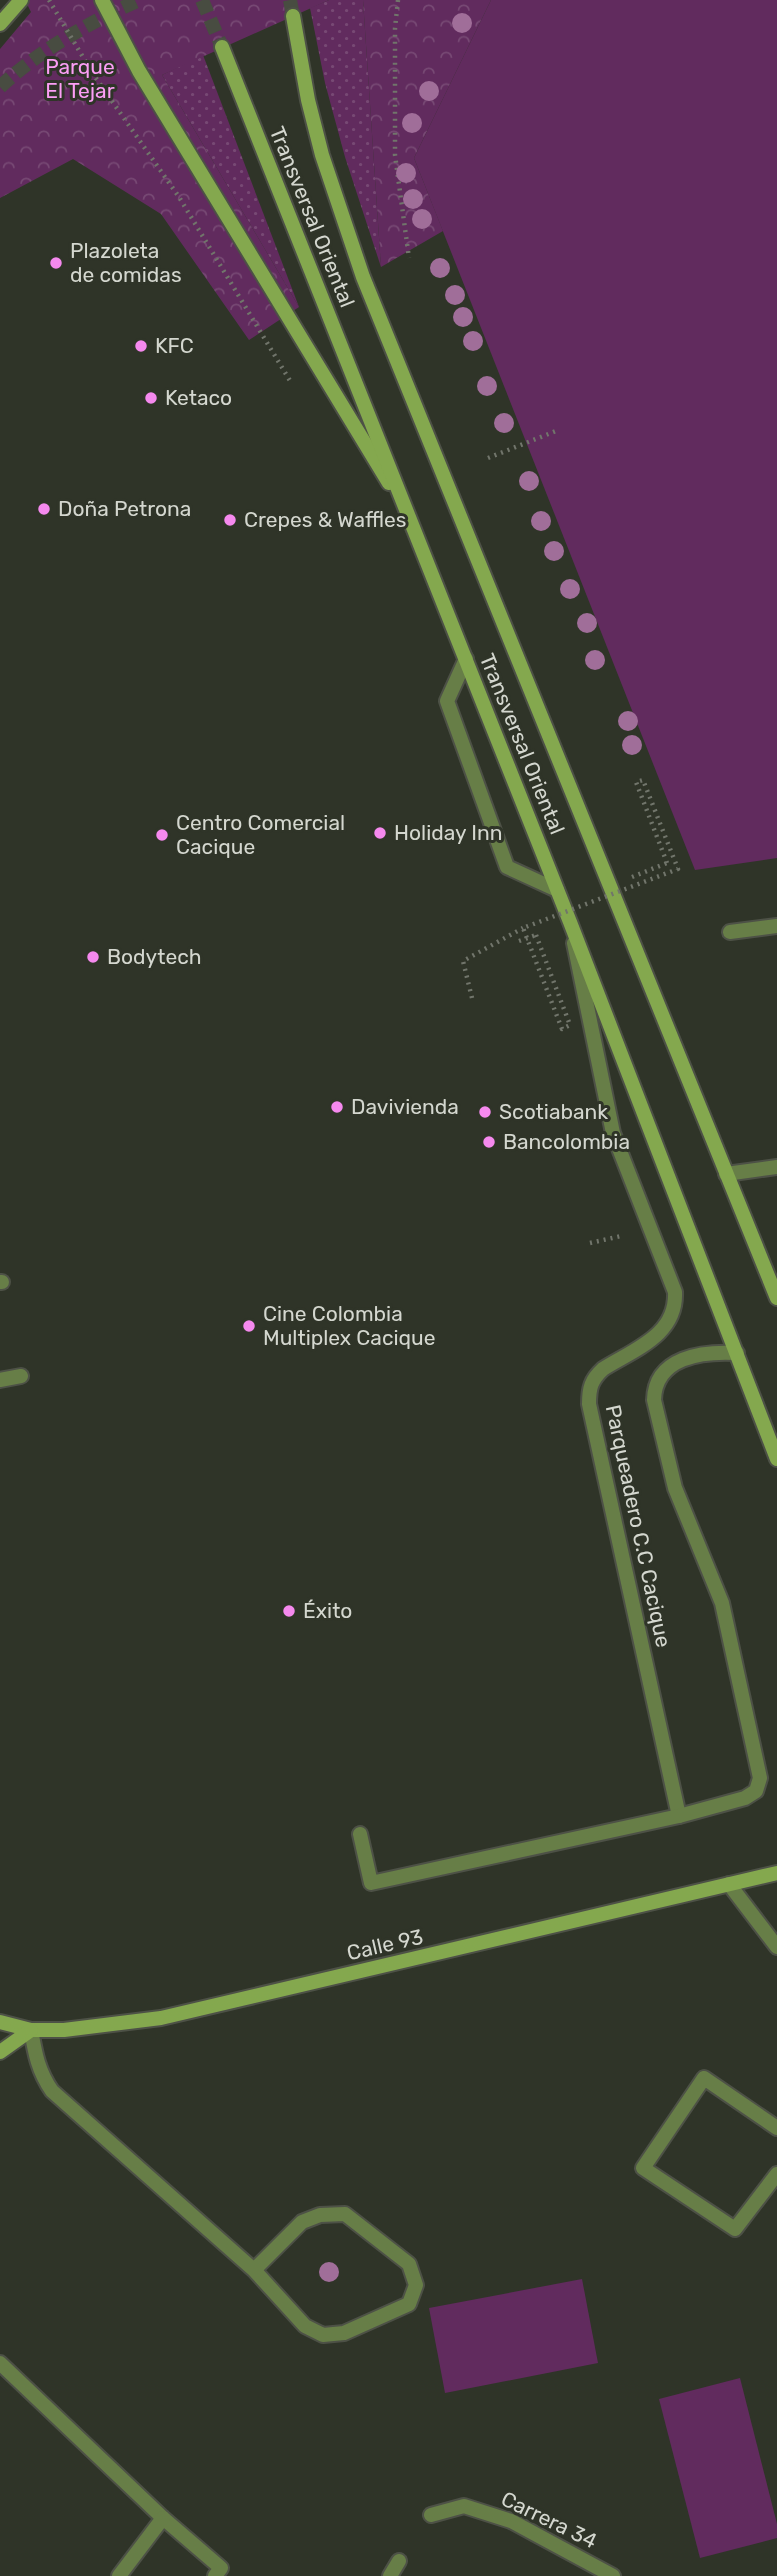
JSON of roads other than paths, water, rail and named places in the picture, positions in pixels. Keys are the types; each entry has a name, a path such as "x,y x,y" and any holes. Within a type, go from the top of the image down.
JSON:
{"main road":[{"path":"0,24 21,0"},
{"path":"102,0 139,71 411,518"},
{"name":"Transversal Oriental","path":"293,16 308,100 322,155 363,277 777,1298"},
{"name":"Transversal Oriental","path":"222,47 570,922 777,1459"},
{"name":"Calle 93","path":"0,2022 32,2030 112,2026 199,2011 777,1873"},
{"path":"0,2052 32,2030"}],"street":[{"path":"466,659 447,701 507,867 557,890"},
{"name":"Parqueadero C.C Cacique","path":"570,922 612,1133 675,1292 676,1307 662,1331 594,1376 589,1389 589,1404 679,1816"},
{"path":"730,932 777,926"},
{"path":"726,1174 777,1167"},
{"name":"Parqueadero C.C Cacique","path":"360,1834 371,1883 679,1816 745,1798 756,1791 760,1778 722,1604 675,1488 654,1400 654,1386 660,1376 679,1362 715,1352 737,1353"},
{"path":"0,1380 21,1376"},
{"path":"729,1884 777,1947"},
{"path":"32,2030 36,2061 42,2077 52,2091 254,2270 305,2326 323,2335 344,2333 409,2304 416,2285 409,2264 345,2214 320,2215 302,2222 254,2270"},
{"path":"777,2128 704,2078 643,2168 735,2229 777,2174"},
{"path":"0,2363 163,2518 221,2568 215,2576"},
{"name":"Carrera 34","path":"431,2515 464,2506 511,2521 613,2576"},
{"path":"119,2576 163,2518"},
{"path":"390,2576 400,2561"}],"tunnel":[{"path":"0,87 66,38 139,0"},
{"path":"202,0 222,47"},
{"path":"290,0 293,16"}],"place":[{"name":"Plazoleta de comidas","path":"56,263"},
{"name":"KFC","path":"141,346"},
{"name":"Ketaco","path":"151,398"},
{"name":"Doña Petrona","path":"44,509"},
{"name":"Crepes & Waffles","path":"230,520"},
{"name":"Holiday Inn","path":"380,833"},
{"name":"Centro Comercial Cacique","path":"162,835"},
{"name":"Bodytech","path":"93,957"},
{"name":"Davivienda","path":"337,1107"},
{"name":"Scotiabank","path":"485,1112"},
{"name":"Bancolombia","path":"489,1142"},
{"name":"Cine Colombia Multiplex Cacique","path":"249,1326"},
{"name":"Éxito","path":"289,1611"}],"park label":[{"name":"Parque El Tejar","path":"80,79"}]}
